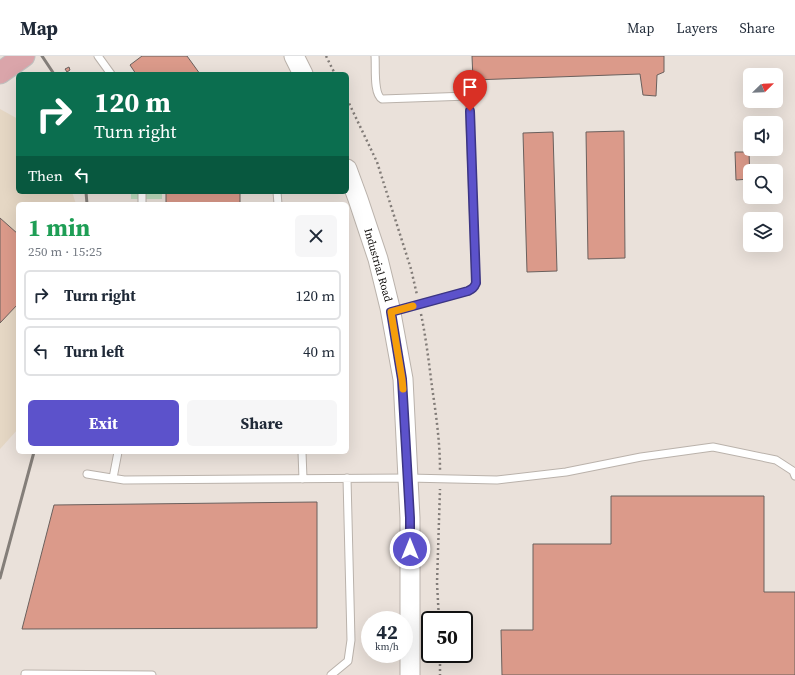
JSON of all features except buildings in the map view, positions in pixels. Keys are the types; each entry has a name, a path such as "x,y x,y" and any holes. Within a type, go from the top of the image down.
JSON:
{"main road":[{"path":"0,73 24,56"},
{"path":"294,56 302,72"},
{"name":"Industrial Road","path":"349,174 378,259 391,312 402,379 410,518 410,675"}],"lane":[{"path":"98,56 110,72"},
{"path":"375,56 376,91 382,99 470,96 476,283 474,287 468,291 391,312"},
{"path":"87,474 124,480 408,478 498,480 566,472 641,457 713,447 776,460 793,471 795,476"},
{"path":"113,478 118,454"},
{"path":"302,454 303,479"},
{"path":"331,675 348,661 350,640 347,478"},
{"path":"25,674 152,675"}],"path":[{"path":"326,56 334,72"},
{"path":"440,663 440,675"}],"shaded area":[{"path":"0,109 16,118 16,194 73,194 75,202 16,202 16,431 0,449"}],"green space":[{"path":"131,194 162,194 162,199 131,199"}],"railway":[{"path":"42,56 53,72"},
{"path":"86,194 87,202"},
{"path":"0,578 33,454"}],"slow traffic":[{"path":"403,389 391,312 413,306"}],"route":[{"path":"410,549 410,518 402,379 391,312 468,291 472,289 476,283 470,111"}]}
